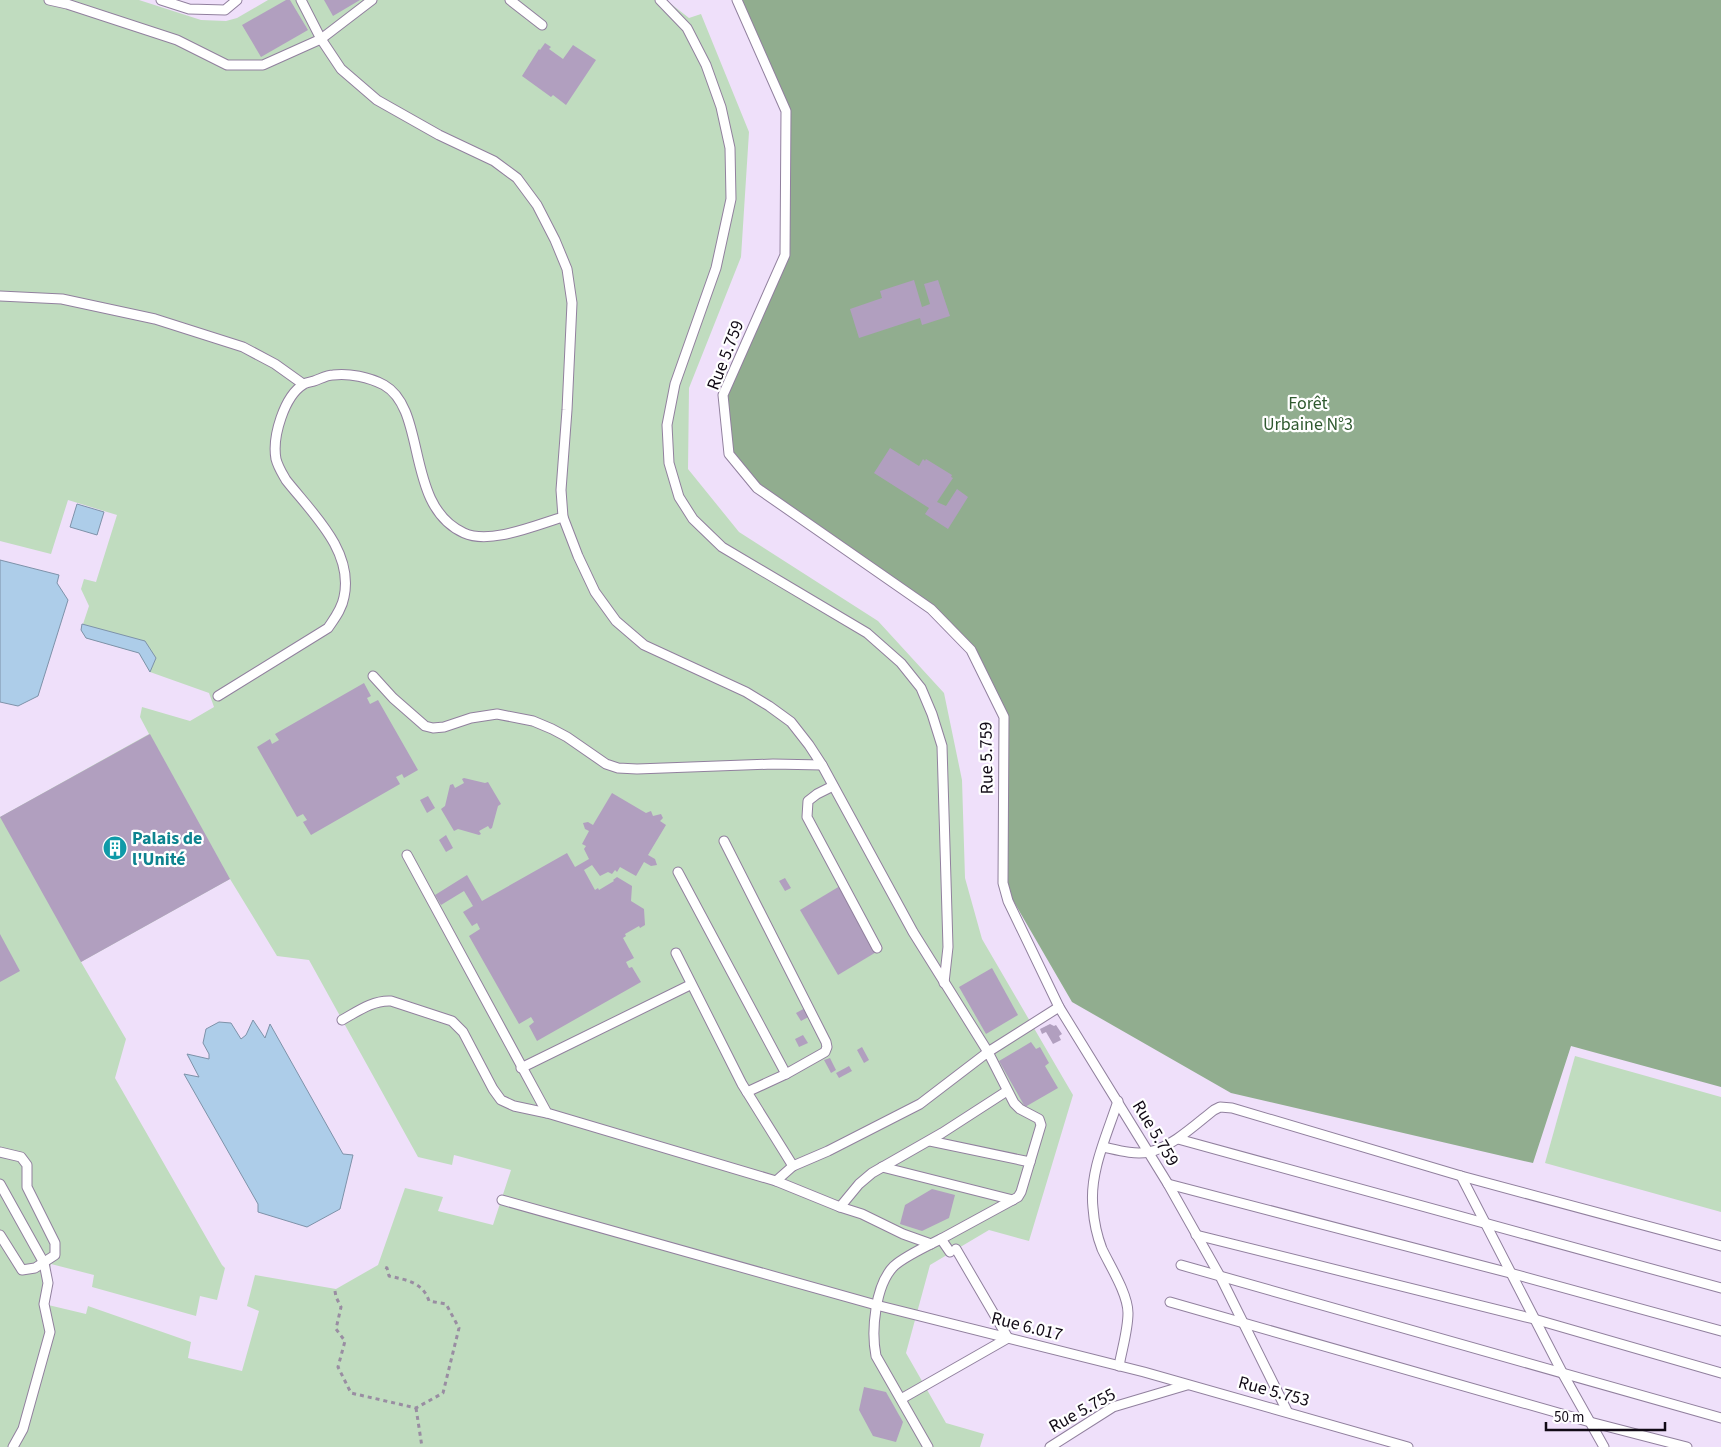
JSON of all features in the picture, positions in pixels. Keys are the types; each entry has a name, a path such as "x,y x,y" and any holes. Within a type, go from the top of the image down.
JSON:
{"lane":[{"path":"49,0 67,4 177,40 227,65 263,65 321,39 372,0"},
{"path":"161,0 189,9 225,10 237,0"},
{"path":"301,0 321,39 341,69 377,100 439,135 494,161 516,178 537,205 567,269 572,303 561,490 563,517 578,556 595,592 616,621 644,645 746,692 791,722 822,765 912,932 988,1052 1014,1103 1020,1110 1039,1119 1041,1125 1021,1192 1013,1200 896,1265 886,1275 876,1305 874,1348 876,1356 928,1447"},
{"path":"510,0 542,25"},
{"path":"660,0 687,28 706,65 721,107 730,148 731,199 716,268 675,384 667,425 669,463 676,488 679,497 693,519 722,547 867,633 901,663 921,688 942,746 948,947 944,983"},
{"name":"Rue 5.759","path":"737,0 786,111 785,255 723,395 729,454 757,488 931,609 971,650 1004,717 1003,883 1008,901 1059,1007 1168,1184 1220,1278 1287,1411"},
{"path":"0,296 62,298 155,319 243,347 275,364 303,384"},
{"path":"218,696 328,628 338,613 344,597 345,577 334,540 286,480 276,458 276,437 280,418 290,398 303,384 332,375 363,376 385,386 398,399 406,415 433,506 448,524 464,533 476,538 492,538 563,517"},
{"path":"372,676 424,726 433,728 444,727 471,718 497,714 534,722 552,729 606,764 618,768 638,769 772,764 822,765"},
{"path":"834,786 808,801 807,818 877,948"},
{"path":"724,842 826,1042 827,1048 825,1052 786,1074 747,1092"},
{"path":"407,855 547,1113"},
{"path":"678,872 786,1074"},
{"path":"676,953 690,985 747,1092 793,1166"},
{"path":"521,1068 690,985"},
{"path":"342,1020 370,1004 382,1000 391,1001 452,1021 463,1032 493,1089 502,1100 514,1106 547,1113 776,1181 862,1214 903,1234 931,1244"},
{"path":"776,1181 793,1166 828,1151 920,1104 988,1052 1059,1007"},
{"path":"840,1207 859,1184 882,1167 930,1140 1007,1091"},
{"path":"1118,1101 1097,1164 1092,1206 1102,1248 1121,1287 1128,1312 1119,1366"},
{"path":"1103,1147 1131,1152 1149,1152 1178,1139 1214,1110 1220,1107 1232,1108 1461,1176 1721,1246"},
{"path":"1178,1139 1721,1288"},
{"path":"930,1140 1030,1162"},
{"path":"0,1152 21,1157 27,1165 26,1188 55,1243 55,1255 36,1268 22,1270 0,1234"},
{"path":"882,1167 1013,1200"},
{"path":"1461,1176 1563,1374 1604,1447"},
{"path":"0,1184 44,1263 48,1283 44,1304 50,1332 23,1430 13,1447"},
{"path":"1168,1184 1510,1273 1721,1332"},
{"name":"Rue 6.017","path":"502,1200 876,1305 1130,1368"},
{"path":"1196,1235 1534,1319 1721,1373"},
{"path":"901,1399 1008,1338 953,1251 941,1239"},
{"path":"1181,1266 1721,1418"},
{"path":"1170,1302 1590,1422 1687,1447"},
{"name":"Rue 5.753","path":"1130,1368 1287,1411 1408,1447"},
{"name":"Rue 5.755","path":"1050,1447 1113,1407 1187,1385"}],"path":[{"path":"335,1292 341,1307 336,1329 345,1342 338,1367 351,1393 416,1408 443,1393 459,1328 446,1304 429,1301 416,1283 389,1276 387,1268 382,1266"},
{"path":"416,1408 422,1447"}],"green space":[{"path":"0,0 139,0 201,20 226,21 237,18 268,0 666,0 689,18 701,14 749,132 741,257 689,388 688,469 739,532 878,621 944,693 962,780 965,878 982,939 1073,1095 1029,1241 989,1230 930,1265 906,1353 946,1423 984,1434 980,1447 0,1447 0,817 149,734 140,717 142,707 190,721 214,707 209,693 150,672 139,653 86,638 81,630 89,606 81,589 84,579 96,582 117,515 68,500 51,554 0,541","holes":["230,879 277,956 309,960 418,1157 452,1165 454,1155 511,1170 493,1225 438,1211 443,1197 405,1188 378,1265 336,1289 255,1275 247,1306 259,1311 242,1371 188,1358 191,1342 88,1306 86,1314 44,1304 51,1264 94,1275 92,1287 196,1316 200,1296 217,1300 225,1268 115,1078 126,1039 81,962"]},
{"name":"Forêt Urbaine N°3","path":"737,0 1721,0 1721,1087 1571,1046 1533,1163 1231,1093 1072,1002 1003,883 1004,717 971,650 931,609 757,488 729,454 723,395 785,255 786,111"},
{"path":"1575,1056 1721,1097 1721,1212 1545,1163"}],"water":[{"path":"77,504 104,512 97,535 70,527"},
{"path":"0,560 59,575 57,583 68,600 38,696 18,706 0,702"},
{"path":"82,624 145,641 156,658 150,672 139,653 86,638 81,630"},
{"path":"253,1020 265,1038 270,1024 343,1154 353,1155 340,1209 307,1227 258,1212 258,1204 184,1074 199,1077 187,1054 209,1059 209,1054 203,1043 206,1029 219,1022 231,1023 241,1039 246,1035"}],"building":[{"path":"286,0 290,0 308,30 261,57 242,25"},
{"path":"324,0 360,0 333,16"},
{"path":"545,43 551,47 549,49 563,59 573,45 596,60 566,105 553,95 551,97 522,76"},
{"path":"914,280 922,307 930,304 924,284 938,280 950,316 922,325 920,318 859,338 850,309 882,298 880,291"},
{"path":"890,448 919,466 923,459 925,461 926,459 952,475 951,477 953,478 937,502 946,506 957,489 968,497 948,529 925,514 929,508 874,473"},
{"path":"364,683 371,696 367,698 370,704 378,700 418,770 404,778 402,774 396,777 400,784 311,835 303,822 307,820 303,814 297,817 257,747 270,739 272,744 279,740 275,734"},
{"name":"Palais de l'Unité","path":"150,734 230,879 81,962 0,817"},
{"path":"462,779 488,782 501,804 498,806 492,828 490,829 488,826 479,831 481,834 479,835 458,829 454,831 441,809 445,806 450,785 453,784 455,788 464,783"},
{"path":"612,793 646,813 651,811 653,816 661,814 663,818 660,821 666,825 648,855 655,859 657,865 651,866 644,862 636,876 620,867 617,872 615,870 612,874 608,872 600,876 592,865 584,870 595,890 598,888 599,890 617,877 632,886 631,901 644,909 645,925 640,928 639,926 625,934 626,936 623,938 634,958 626,962 629,968 632,967 641,982 537,1041 529,1026 534,1022 531,1017 519,1024 469,936 480,929 477,923 472,926 463,912 473,906 464,891 441,905 435,895 467,875 482,901 567,853 575,867 589,859 584,849 586,846 582,844 589,831 585,829 583,823 588,822 593,825"},
{"path":"428,796 435,808 427,813 420,800"},
{"path":"446,835 453,848 446,852 439,840"},
{"path":"785,878 791,888 785,891 779,881"},
{"path":"840,886 878,951 838,975 800,910"},
{"path":"0,934 20,971 0,982"},
{"path":"992,968 1018,1015 986,1034 959,987"},
{"path":"807,1007 812,1015 801,1021 796,1013"},
{"path":"1050,1024 1056,1025 1062,1034 1059,1036 1061,1040 1053,1044 1046,1032 1042,1034 1040,1029"},
{"path":"803,1035 808,1043 799,1047 795,1039"},
{"path":"1031,1042 1036,1049 1040,1047 1049,1063 1045,1066 1058,1088 1025,1107 999,1061"},
{"path":"862,1047 869,1060 864,1063 857,1050"},
{"path":"830,1058 836,1070 831,1073 824,1060"},
{"path":"849,1066 852,1071 839,1078 836,1073"},
{"path":"932,1189 955,1195 949,1218 922,1231 900,1224 905,1205"},
{"path":"864,1387 886,1392 903,1422 896,1442 873,1436 859,1410"}],"place":[{"name":"Palais de l'Unité","path":"115,848"}]}
